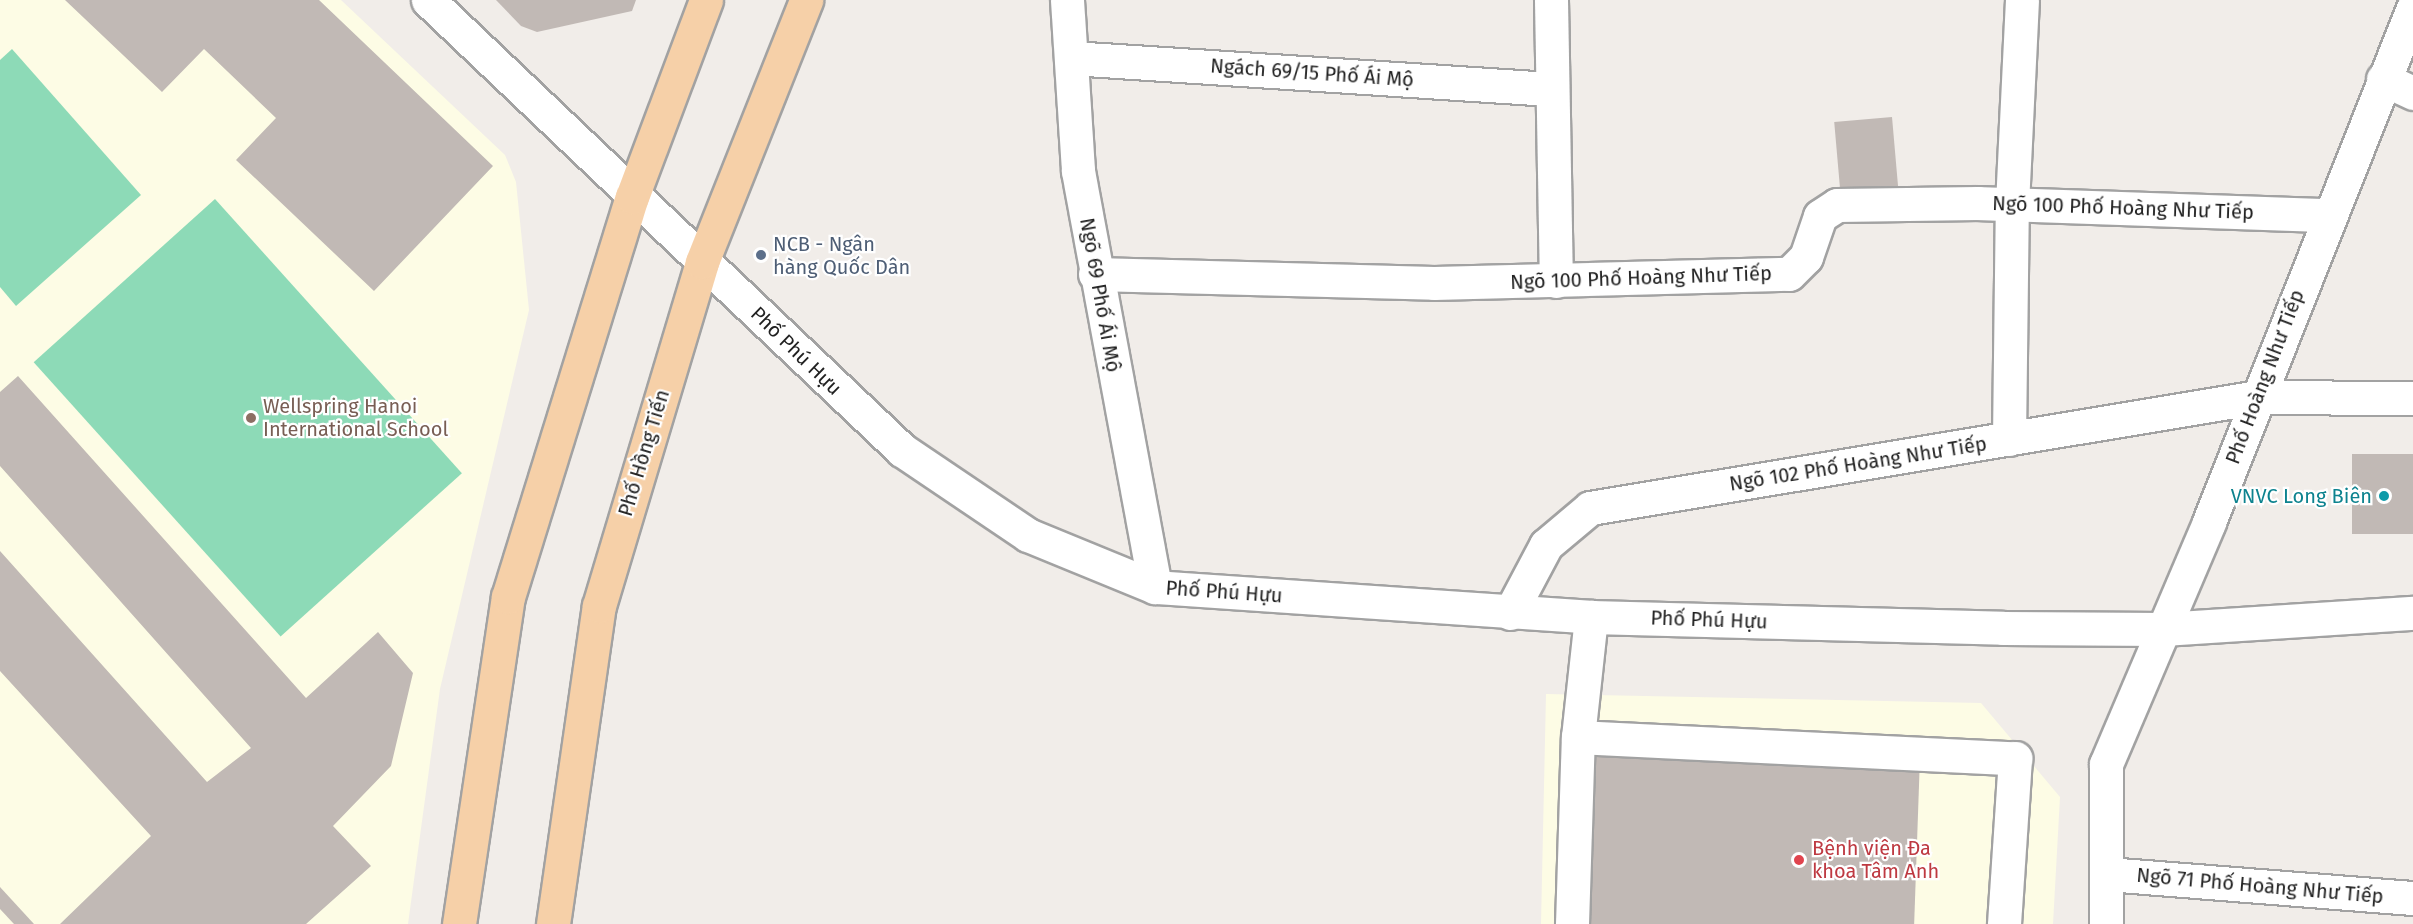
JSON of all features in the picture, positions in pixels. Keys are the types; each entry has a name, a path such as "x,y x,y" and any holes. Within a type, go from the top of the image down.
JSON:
{"main road":[{"path":"459,924 508,597 632,197 706,0"},
{"name":"Phố Hồng Tiến","path":"553,924 599,606 702,262 806,0"}],"street":[{"name":"Phố Phú Hựu","path":"428,0 632,197 902,450 1028,535 1155,587 1591,617 2163,629 2413,613"},
{"name":"Ngõ 69 Phố Ái Mộ","path":"1067,0 1078,171 1095,274 1155,587"},
{"path":"1551,0 1556,281"},
{"path":"2009,439 2012,204 2022,0"},
{"name":"Phố Hoàng Như Tiếp","path":"2106,924 2106,764 2258,397 2327,215 2413,8"},
{"name":"Ngách 69/15 Phố Ái Mộ","path":"1071,58 1552,89"},
{"path":"2384,79 2413,93"},
{"name":"Ngõ 100 Phố Hoàng Như Tiếp","path":"1095,274 1434,283 1789,274 1806,257 1820,216 1830,207 2012,204 2327,215"},
{"name":"Ngõ 102 Phố Hoàng Như Tiếp","path":"1510,613 1546,545 1590,508 2258,397 2413,398"},
{"path":"1572,924 1578,737 1591,617"},
{"path":"1578,737 2015,758 2004,924"},
{"name":"Ngõ 71 Phố Hoàng Như Tiếp","path":"2107,874 2413,898"}],"shaded area":[{"name":"Wellspring Hanoi International School","path":"0,0 341,0 505,155 516,182 529,310 440,689 408,924 0,924"},
{"name":"Bệnh viện Đa khoa Tâm Anh","path":"1546,694 1981,703 2060,797 2053,924 1541,924"}],"green space":[{"path":"12,49 141,195 16,306 0,287 0,60"},
{"path":"215,199 462,473 281,636 34,362"}],"building":[{"path":"65,0 319,0 493,166 374,291 236,160 276,118 204,49 162,92"},
{"path":"496,0 636,0 632,11 537,32 521,26"},
{"path":"1892,117 1898,187 1840,192 1834,122"},
{"path":"18,376 306,698 378,632 413,673 391,766 333,826 371,866 306,924 60,924 151,836 0,671 0,551 207,782 251,748 0,466 0,392"},
{"name":"VNVC Long Biên","path":"2352,454 2413,454 2413,534 2352,534"},
{"path":"1593,751 1920,762 1914,924 1587,924"},
{"path":"0,887 34,924 14,924 0,909"}],"place":[{"name":"NCB - Ngân hàng Quốc Dân","path":"761,255"},
{"name":"Wellspring Hanoi International School","path":"251,418"},
{"name":"VNVC Long Biên","path":"2384,496"},
{"name":"Bệnh viện Đa khoa Tâm Anh","path":"1799,860"}]}
